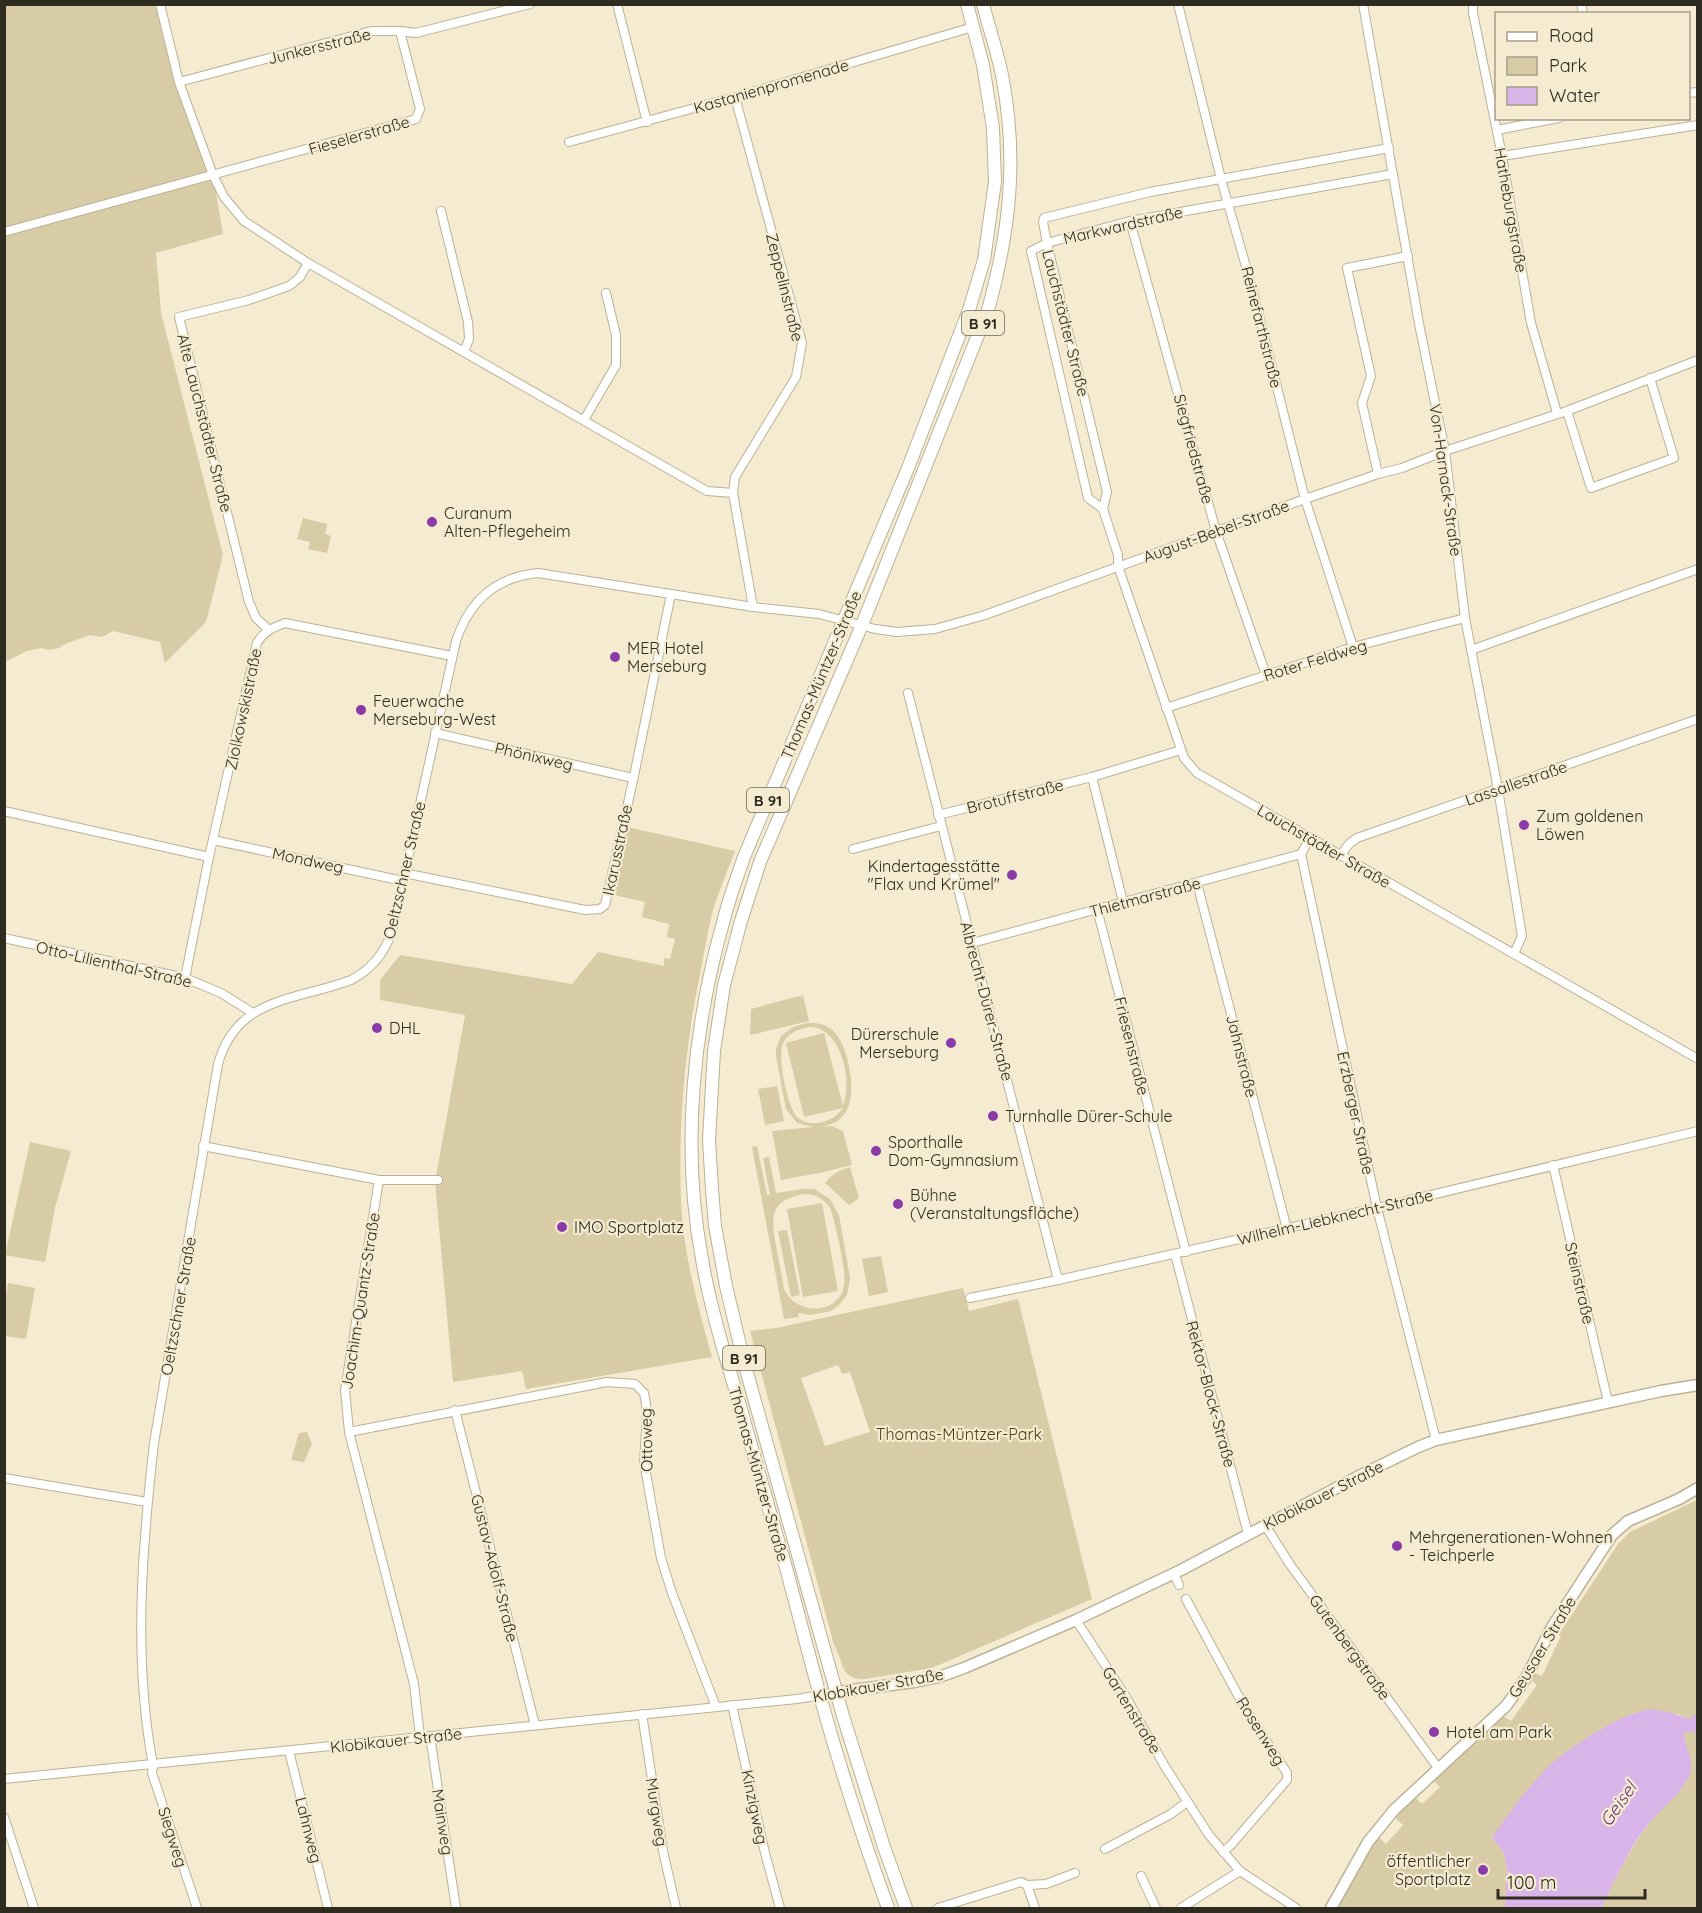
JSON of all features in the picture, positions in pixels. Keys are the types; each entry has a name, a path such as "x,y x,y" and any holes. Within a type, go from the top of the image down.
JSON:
{"main road":[{"name":"Thomas-Müntzer-Straße","path":"888,1908 856,1814 820,1695 728,1365 702,1259 694,1189 692,1140 697,1049 702,1016 724,919 744,857 916,448 969,310 984,260 992,212 995,157 989,97 967,4"},
{"name":"Thomas-Müntzer-Straße","path":"906,1908 884,1847 837,1692 744,1362 715,1226 709,1140 714,1051 724,986 760,862 862,625 988,310 1000,265 1009,203 1011,160 1002,75 983,4"}],"street":[{"path":"160,4 179,82 213,175 224,197 244,221 308,263 707,491 733,493"},
{"name":"Junkersstraße","path":"179,82 371,31 416,33 530,4"},
{"path":"617,4 647,122"},
{"name":"Reinefarthstraße","path":"1178,4 1221,179 1251,284 1305,499 1353,647"},
{"name":"Von-Harnack-Straße","path":"1363,4 1444,451 1470,650 1498,789 1522,936 1515,954"},
{"name":"Hatheburgstraße","path":"1473,4 1495,120"},
{"name":"Kastanienpromenade","path":"569,142 735,97 973,27"},
{"name":"Fieselerstraße","path":"213,175 416,119 420,109 400,31"},
{"name":"Zeppelinstraße","path":"735,97 802,343 796,377 735,477 733,493 753,607"},
{"name":"Hatheburgstraße","path":"1495,120 1531,323 1557,413"},
{"path":"1497,130 1549,120"},
{"path":"1502,156 1698,125"},
{"name":"Markwardstraße","path":"1389,148 1150,192 1044,218 1047,243 1130,221 1394,174"},
{"path":"4,232 213,175"},
{"path":"441,212 468,322 469,339 464,352"},
{"name":"Siegfriedstraße","path":"1130,221 1216,531 1266,675"},
{"name":"Lauchstädter Straße","path":"1102,509 1107,492 1047,243 1031,251 1088,498 1102,509 1118,555 1118,566 1166,708 1188,765 1197,773 1340,856 1698,1059"},
{"path":"1378,474 1362,404 1371,376 1347,268 1408,256"},
{"name":"Alte Lauchstädter Straße","path":"268,629 256,618 249,602 178,317 249,300 289,286 300,277 308,263"},
{"path":"584,420 616,365 616,335 606,293"},
{"name":"August-Bebel-Straße","path":"862,625 897,632 935,629 985,615 1305,499 1568,411 1698,360"},
{"path":"1568,411 1591,488 1674,458 1650,378"},
{"path":"1470,650 1698,569"},
{"name":"Oeltzschner Straße","path":"153,1765 141,1651 141,1590 147,1502 154,1443 195,1209 203,1146 221,1054 237,1028 253,1013 288,999 342,984 368,970 379,959 387,945 452,656 462,623 475,604 501,583 518,576 549,574 753,607 799,611 862,625"},
{"name":"Ikarusstraße","path":"404,877 574,908 595,910 605,905 671,594"},
{"name":"Roter Feldweg","path":"1166,708 1353,647 1465,618"},
{"name":"Ziolkowskistraße","path":"184,978 256,643 268,629 285,623 452,656"},
{"name":"Albrecht-Dürer-Straße","path":"908,693 1058,1280"},
{"name":"Lassallestraße","path":"1340,856 1357,838 1698,719"},
{"name":"Phönixweg","path":"435,733 633,778"},
{"name":"Brotuffstraße","path":"938,815 1092,777 1181,750"},
{"path":"1092,777 1123,902"},
{"path":"4,811 209,857"},
{"path":"853,849 941,826"},
{"path":"1301,855 1310,838"},
{"name":"Mondweg","path":"213,840 404,877"},
{"name":"Thietmarstraße","path":"972,944 1301,855"},
{"name":"Erzberger Straße","path":"1301,855 1377,1209 1436,1440"},
{"name":"Jahnstraße","path":"1197,883 1287,1229"},
{"name":"Friesenstraße","path":"1097,909 1186,1252"},
{"name":"Otto-Lilienthal-Straße","path":"4,938 184,978 221,993 253,1013"},
{"name":"Wilhelm-Liebknecht-Straße","path":"970,1298 1377,1209 1698,1131"},
{"path":"203,1146 379,1180 438,1180"},
{"name":"Steinstraße","path":"1553,1165 1608,1402"},
{"name":"Joachim-Quantz-Straße","path":"379,1180 345,1390 349,1432 414,1684 425,1737"},
{"name":"Rektor-Block-Straße","path":"1175,1254 1248,1534"},
{"name":"Ottoweg","path":"349,1432 607,1382 635,1384 644,1393 647,1415 644,1462 661,1558 672,1593 716,1707"},
{"name":"Klobikauer Straße","path":"4,1779 716,1707 820,1695 939,1677 1076,1620 1174,1574 1361,1475 1436,1440 1661,1390 1698,1385"},
{"name":"Gustav-Adolf-Straße","path":"455,1410 535,1725"},
{"path":"4,1478 147,1502"},
{"name":"Geusaer Straße","path":"1331,1908 1368,1842 1379,1827 1518,1692 1552,1627 1611,1535 1628,1521 1680,1499 1698,1488"},
{"name":"Gutenbergstraße","path":"1265,1525 1289,1563 1438,1768"},
{"path":"1174,1574 1179,1585"},
{"name":"Rosenweg","path":"1186,1599 1246,1710 1287,1773 1287,1780 1223,1852"},
{"name":"Gartenstraße","path":"1076,1620 1126,1697 1187,1802 1223,1852 1240,1871 1296,1908"},
{"name":"Kinzigweg","path":"732,1705 765,1853 780,1908"},
{"name":"Murgweg","path":"642,1714 663,1851 676,1908"},
{"name":"Mainweg","path":"425,1737 456,1908"},
{"name":"Lahnweg","path":"289,1751 328,1908"},
{"name":"Siegweg","path":"153,1765 152,1773 197,1908"},
{"path":"1105,1849 1171,1814 1187,1802"},
{"path":"4,1817 34,1908"},
{"path":"1181,1908 1240,1871"},
{"path":"938,1908 1024,1884 1046,1884 1075,1873"},
{"path":"1141,1876 1156,1908"},
{"path":"1024,1884 1035,1908"}],"green space":[{"path":"5,5 160,5 179,82 213,175 223,234 156,253 161,313 223,555 206,622 165,663 160,642 113,631 102,637 90,635 59,648 27,651 5,662"},
{"path":"303,518 327,524 325,534 331,536 327,553 308,549 310,542 297,539"},
{"path":"627,827 735,851 716,900 708,930 691,1026 682,1113 680,1172 682,1221 688,1260 712,1357 526,1389 522,1371 453,1382 435,1182 465,1015 380,1000 380,980 400,955 572,984 598,952 664,966 664,958 670,959 675,939 667,937 669,924 642,917 645,902 614,895"},
{"path":"803,995 809,1021 750,1035 751,1009"},
{"path":"807,1023 823,1025 830,1028 841,1042 851,1076 850,1100 847,1110 840,1119 822,1127 832,1126 843,1131 852,1165 781,1180 772,1131 813,1127 797,1123 786,1109 776,1049 781,1036 793,1027","holes":["810,1027 821,1030 830,1036 842,1058 847,1084 846,1096 843,1106 824,1033 786,1043 804,1117 843,1108 829,1120 809,1123 798,1118 790,1104 782,1069 781,1049 785,1039 795,1032"]},
{"path":"777,1086 784,1121 765,1125 758,1089"},
{"path":"30,1142 71,1151 55,1208 45,1262 5,1255"},
{"path":"757,1146 767,1195 770,1195 763,1158 769,1157 776,1193 814,1189 830,1199 839,1215 850,1278 847,1295 831,1311 810,1315 798,1313 799,1317 784,1319 752,1147","holes":["804,1194 822,1199 830,1208 840,1247 844,1286 834,1303 825,1307 806,1307 789,1298 784,1289 776,1246 773,1218 778,1205"]},
{"path":"850,1167 859,1198 849,1205 825,1183 836,1173"},
{"path":"822,1203 838,1291 803,1297 787,1209"},
{"path":"787,1230 800,1295 791,1297 778,1231"},
{"path":"881,1256 888,1292 869,1296 862,1259"},
{"path":"8,1283 35,1288 26,1339 5,1336 5,1302"},
{"name":"Thomas-Müntzer-Park","path":"963,1288 969,1311 1018,1299 1092,1599 932,1668 865,1679 857,1679 847,1673 834,1645 750,1331 776,1328","holes":["838,1365 842,1374 850,1372 870,1432 825,1446 801,1378"]},
{"path":"307,1432 312,1444 304,1462 291,1460 299,1433"},
{"path":"1697,1500 1697,1908 1601,1908 1638,1838 1657,1813 1680,1790 1685,1717 1678,1714 1637,1712 1599,1730 1492,1837 1504,1853 1507,1870 1505,1908 1337,1908 1378,1837 1386,1844 1403,1825 1395,1818 1415,1797 1422,1804 1440,1787 1433,1780 1503,1716 1511,1721 1537,1685 1531,1680 1534,1673 1542,1676 1561,1636 1554,1633 1558,1626 1563,1628 1618,1544 1630,1532"}],"water":[{"name":"Geisel","path":"1651,1709 1690,1719 1697,1713 1697,1737 1693,1731 1684,1733 1691,1762 1690,1773 1682,1788 1639,1837 1601,1908 1505,1908 1507,1870 1504,1853 1492,1837 1505,1819 1525,1792 1551,1764 1565,1753 1617,1721"}],"place":[{"name":"Curanum Alten-Pflegeheim","path":"432,522"},
{"name":"MER Hotel Merseburg","path":"615,657"},
{"name":"Feuerwache Merseburg-West","path":"361,710"},
{"name":"Zum goldenen Löwen","path":"1524,825"},
{"name":"Kindertagesstätte \"Flax und Krümel\"","path":"1012,875"},
{"name":"DHL","path":"377,1028"},
{"name":"Dürerschule Merseburg","path":"951,1043"},
{"name":"Turnhalle Dürer-Schule","path":"993,1116"},
{"name":"Sporthalle Dom-Gymnasium","path":"876,1151"},
{"name":"Bühne (Veranstaltungsfläche)","path":"898,1204"},
{"name":"IMO Sportplatz","path":"562,1227"},
{"name":"Mehrgenerationen-Wohnen - Teichperle","path":"1397,1546"},
{"name":"Hotel am Park","path":"1434,1732"},
{"name":"öffentlicher Sportplatz","path":"1483,1870"}]}
